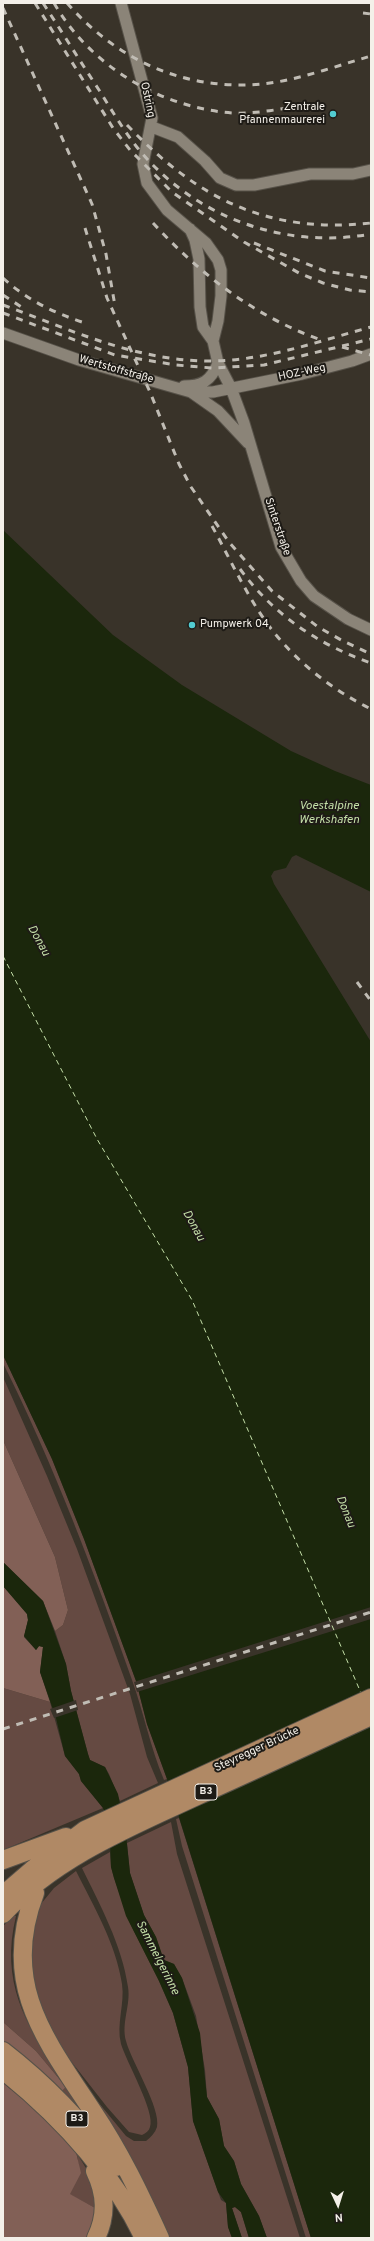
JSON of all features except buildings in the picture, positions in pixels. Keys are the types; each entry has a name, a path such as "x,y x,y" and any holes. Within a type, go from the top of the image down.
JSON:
{"main road":[{"name":"Steyregger Brücke","path":"41,1863 85,1830 371,1698"},
{"name":"Steyregger Brücke","path":"41,1863 95,1845 153,1816 371,1716"},
{"name":"B3","path":"3,1860 41,1863"},
{"name":"B3","path":"3,1895 41,1863"},
{"name":"B3","path":"3,1914 22,1894 41,1863"},
{"path":"41,1863 13,1933 10,1964 16,1997 31,2027 89,2105 115,2146 140,2198"},
{"name":"B3","path":"3,2051 41,2081 69,2109 140,2198 160,2238"},
{"name":"B3","path":"3,2070 58,2118 104,2170 124,2201 144,2238"},
{"name":"B3","path":"76,2139 95,2171 103,2189 104,2214 96,2238"}],"street":[{"name":"Ostring","path":"121,3 150,106 152,127 143,164 147,183 157,198 212,250 221,270 221,296 218,321 213,341 218,364 231,388"},
{"path":"152,127 178,137 205,160 220,178 236,185 254,185 310,174 353,174 371,170"},
{"name":"Ostring","path":"190,229 195,240 199,259 201,319 206,333 213,341"},
{"name":"Wertstoffstraße","path":"3,332 101,367 176,386 191,392 213,392 231,388"},
{"name":"HOZ-Weg","path":"231,388 332,367 371,354"},
{"path":"176,386 194,386 206,382 214,373 218,364"},
{"name":"Sinterstraße","path":"231,388 253,450 282,547 301,581 314,596 332,609 371,630"},
{"path":"191,392 227,419 253,450"}],"shaded area":[{"path":"3,1355 52,1459 84,1539 136,1681 147,1724 167,1779 164,1780 159,1768 136,1692 88,1559 39,1440 3,1363"},
{"path":"3,1377 47,1476 77,1549 130,1694 147,1757 158,1783 120,1801 105,1767 90,1760 88,1754 71,1691 66,1664 55,1631 63,1625 68,1610 55,1557 3,1440"},
{"path":"3,1440 55,1557 68,1610 63,1625 55,1631 43,1601 3,1562"},
{"path":"3,1586 27,1614 28,1620 24,1637 36,1650 39,1646 43,1647 40,1672 50,1702 3,1688"},
{"path":"3,1688 50,1702 65,1756 79,1774 81,1781 103,1808 3,1850"},
{"path":"179,1818 311,2238 306,2238 182,1846 176,1819"},
{"path":"171,1822 177,1854 300,2238 267,2238 259,2216 241,2184 234,2161 224,2146 219,2119 207,2097 205,2070 196,2016 182,1978 174,1964 164,1960 162,1956 156,1937 144,1915 130,1873 127,1843"},
{"path":"110,1852 111,1867 114,1878 131,1925 173,2013 188,2067 193,2121 221,2200 226,2203 228,2227 232,2238 168,2238 84,2085 126,2136 134,2141 146,2141 154,2133 157,2127 155,2109 126,2041 125,2021 129,1994 121,1956 110,1926 82,1868"},
{"path":"76,1871 104,1926 119,1969 123,1992 119,2029 121,2044 145,2099 151,2120 149,2130 142,2135 129,2132 107,2107 63,2051 28,1996 36,1910 54,1888"},
{"path":"14,1916 16,1916 12,1939 11,1961 14,1982 26,2020 47,2056 111,2147 61,2092 66,2087 36,2051 3,2022 3,1926"},
{"path":"3,2022 36,2051 66,2087 61,2092 3,2046"},
{"path":"3,2083 40,2113 76,2152 81,2173 70,2194 97,2209 90,2238 3,2238"},
{"path":"76,2152 89,2173 97,2209 69,2194 75,2184 78,2174 78,2158"},
{"path":"235,2207 241,2212 249,2238 242,2238 232,2208"}],"water":[{"path":"3,530 113,635 182,685 291,751 371,785 371,892 296,855 292,857 286,868 274,871 271,876 274,884 371,1042 371,2238 311,2238 167,1779 147,1724 136,1681 84,1539 52,1459 3,1355"},
{"name":"Sammelgerinne","path":"3,1562 43,1601 66,1664 71,1691 90,1760 105,1767 118,1794 126,1835 130,1873 144,1915 156,1937 164,1960 174,1964 182,1978 200,2033 207,2097 219,2119 224,2146 234,2161 241,2184 259,2216 267,2238 249,2238 241,2212 235,2207 232,2208 242,2238 232,2238 228,2227 226,2203 218,2192 193,2121 188,2067 173,2013 159,1981 126,1916 111,1867 110,1842 106,1816 103,1808 81,1781 79,1774 65,1756 56,1718 40,1672 43,1647 39,1646 36,1650 24,1636 28,1620 27,1614 3,1586"}],"pier":[{"path":"371,1607 371,1619 137,1692 134,1682"},
{"path":"76,1700 78,1710 54,1718 50,1709"}],"ferry route":[{"path":"3,956 97,1139 192,1300 361,1693"}],"railway":[{"path":"35,3 113,128 130,150 172,192 244,242 299,273 323,283 350,290 371,292"},
{"path":"43,3 136,146 159,171 184,192 211,209 241,222 272,232 305,237 338,238 371,234"},
{"path":"54,3 69,26 87,46 107,64 130,80 154,93 180,103 233,113 256,112 294,107"},
{"path":"67,3 108,41 131,56 155,68 180,77 207,82 234,85 277,82 304,76 371,56"},
{"path":"3,8 92,204 106,254 115,306"},
{"path":"363,13 371,14"},
{"path":"127,125 180,173 208,191 237,206 267,216 299,223 334,225 371,223"},
{"path":"153,223 190,260 230,292 273,319 321,340"},
{"path":"85,228 107,298 150,392 179,464 191,487 229,542 272,591 318,627 371,654"},
{"path":"254,243 325,271 371,278"},
{"path":"3,278 12,286 41,305 62,315 85,323"},
{"path":"3,295 23,308"},
{"path":"3,305 79,334 130,350 183,360 210,361 251,358 292,349 371,327"},
{"path":"3,313 115,355 176,365 212,368 264,365 371,339"},
{"path":"342,347 371,355"},
{"path":"212,526 243,585 274,633 298,659 326,682 371,709"},
{"path":"240,569 267,600 298,626 333,647 371,663"},
{"path":"357,982 371,1001"},
{"path":"3,1729 371,1612"}],"place":[{"name":"Zentrale Pfannenmaurerei","path":"333,114"},
{"name":"Pumpwerk 04","path":"192,625"}],"water label":[{"name":"Voestalpine Werkshafen","path":"329,814"},
{"name":"Donau","path":"38,941"},
{"name":"Donau","path":"193,1226"},
{"name":"Donau","path":"345,1512"}]}
